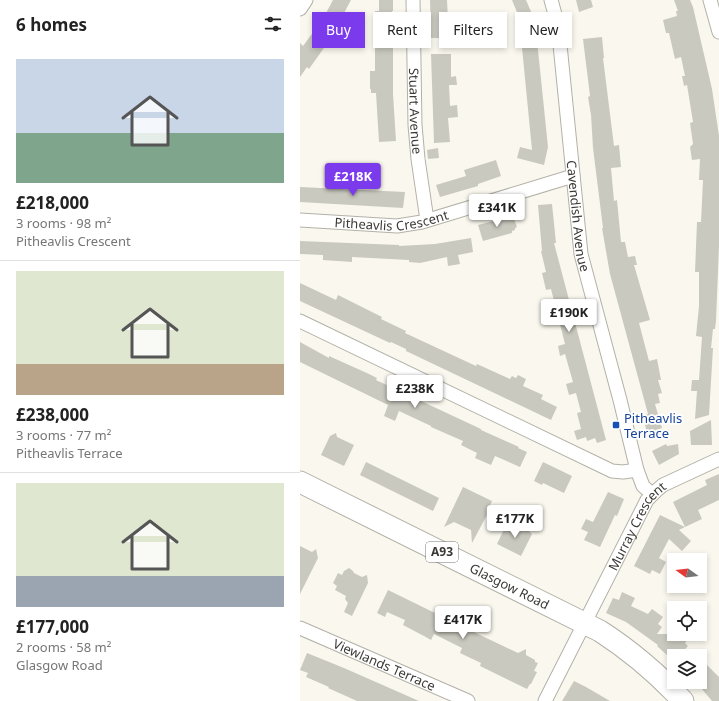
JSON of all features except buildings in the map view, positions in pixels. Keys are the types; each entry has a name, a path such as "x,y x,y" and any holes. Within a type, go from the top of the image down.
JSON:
{"main road":[{"name":"Glasgow Road","path":"300,482 584,623 613,640 639,658 684,701"}],"street":[{"path":"300,9 306,0"},
{"name":"Stuart Avenue","path":"413,0 415,125 418,159 427,220"},
{"name":"Cavendish Avenue","path":"551,0 558,25 581,254 637,470 643,486 652,494"},
{"path":"710,0 719,32"},
{"name":"Pitheavlis Crescent","path":"300,220 397,226 427,220 573,176"},
{"path":"300,321 612,471 623,472 637,470"},
{"name":"Murray Crescent","path":"546,701 643,507 652,494 663,485 719,459"},
{"name":"Viewlands Terrace","path":"300,628 468,701"}],"place":[{"name":"Pitheavlis Terrace","path":"616,425"}]}
